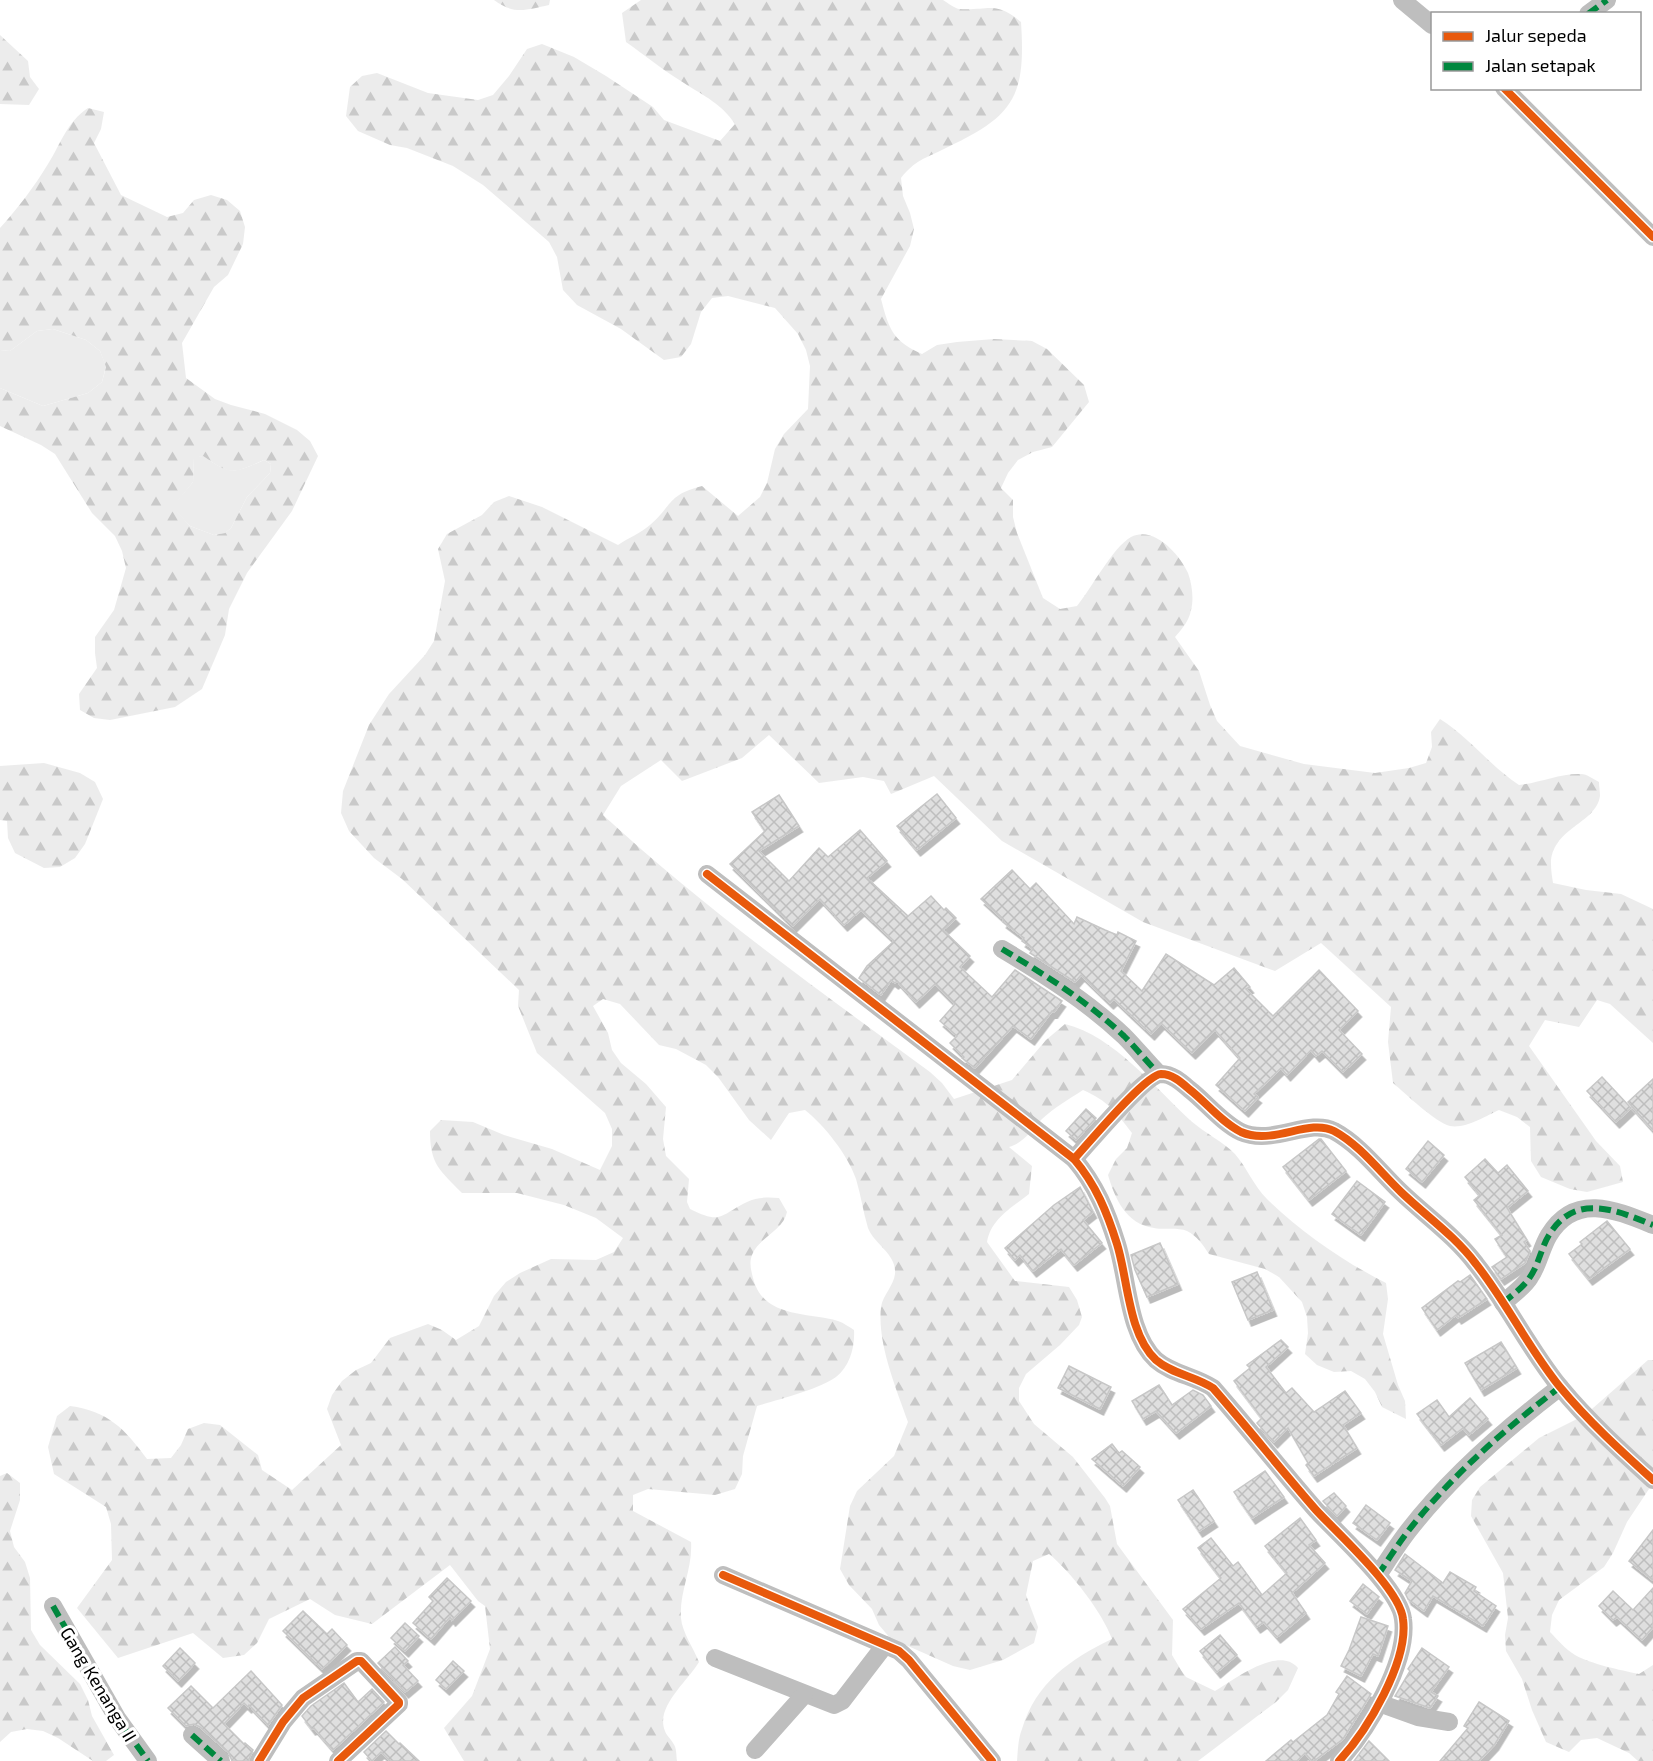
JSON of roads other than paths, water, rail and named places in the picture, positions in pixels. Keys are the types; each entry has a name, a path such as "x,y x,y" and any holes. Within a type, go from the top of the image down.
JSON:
{"street":[{"path":"1402,0 1431,24"},
{"path":"1591,12 1607,0"},
{"path":"1506,90 1653,237"},
{"path":"707,874 1074,1159 1091,1179 1117,1243 1136,1323 1146,1348 1166,1368 1193,1376 1213,1388 1317,1511 1377,1575 1400,1605 1404,1618 1404,1633 1391,1678 1362,1732 1340,1761"},
{"path":"1002,949 1093,1009 1125,1037 1159,1074 1175,1078 1230,1125 1242,1132 1260,1136 1322,1126 1343,1137 1454,1238 1476,1263 1560,1387 1619,1450 1653,1480"},
{"path":"1074,1159 1126,1102 1159,1074"},
{"path":"1503,1304 1529,1279 1541,1251 1558,1223 1573,1212 1592,1207 1621,1212 1653,1225"},
{"path":"1377,1575 1408,1530 1439,1494 1518,1420 1560,1387"},
{"path":"723,1575 899,1652 909,1660 992,1761"},
{"name":"Gang Kenanga II","path":"53,1606 117,1718 147,1761"},
{"path":"714,1658 829,1705 838,1704 885,1645"},
{"path":"259,1761 283,1722 303,1698 357,1661 361,1661 399,1704 338,1761"},
{"path":"755,1750 804,1695"},
{"path":"1379,1703 1418,1717 1449,1722"},
{"path":"192,1735 221,1761"}]}
